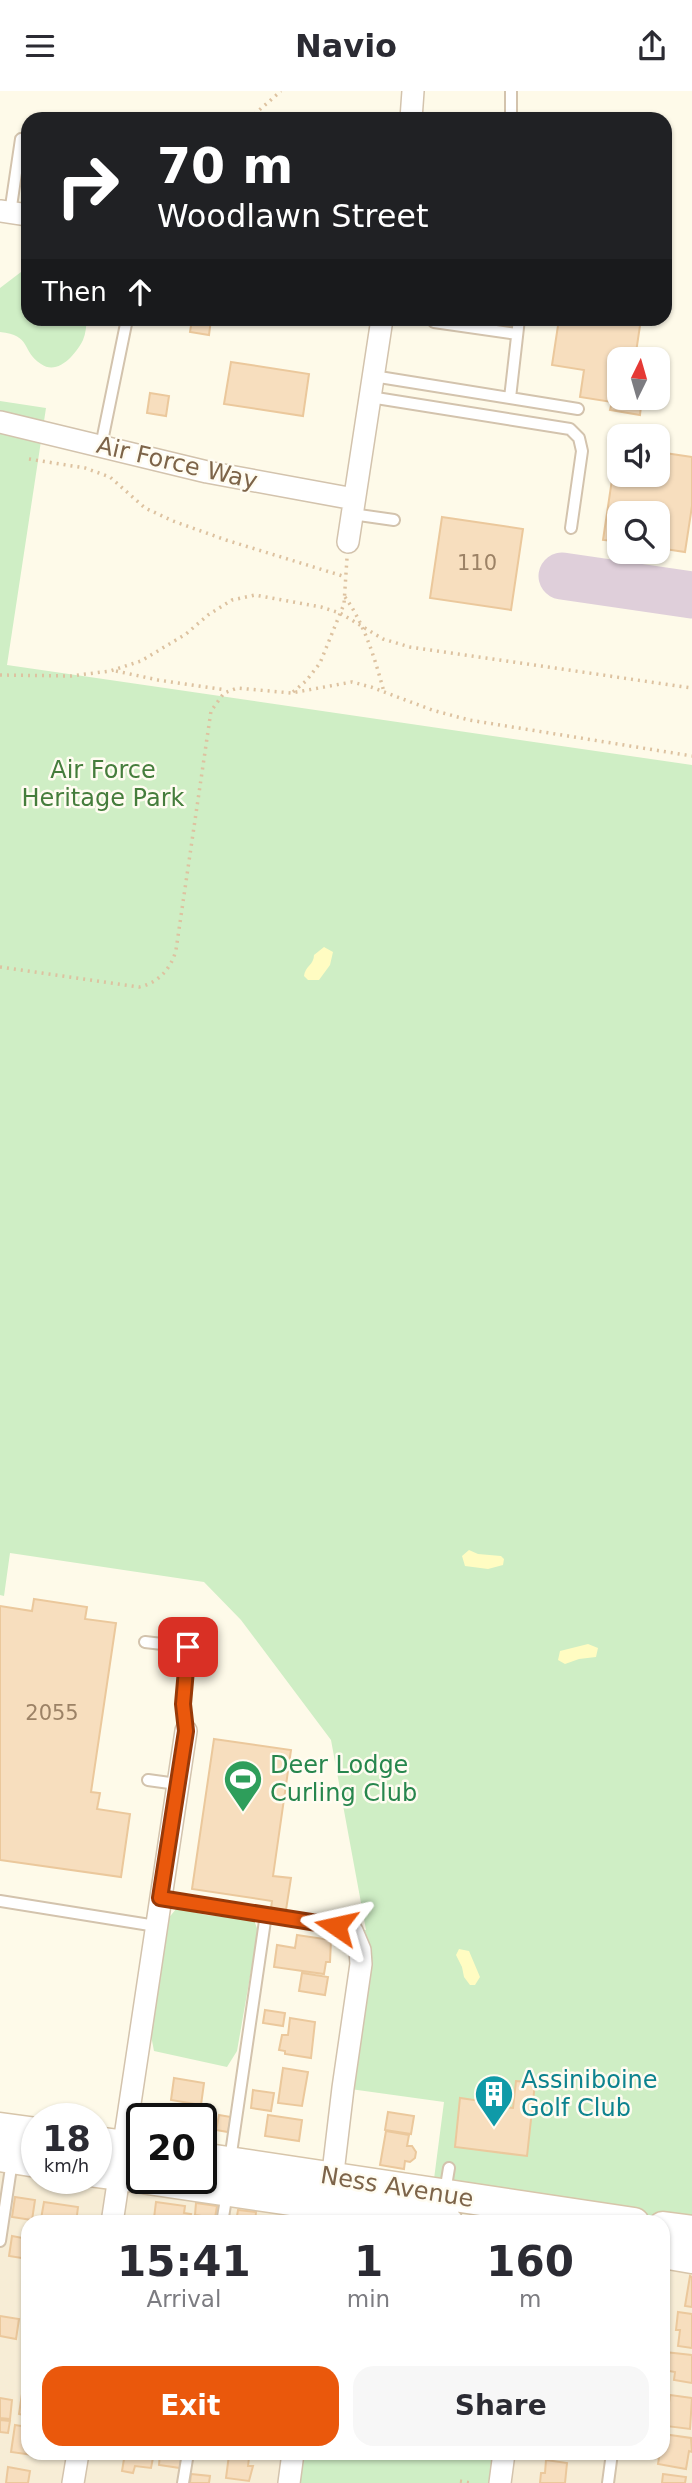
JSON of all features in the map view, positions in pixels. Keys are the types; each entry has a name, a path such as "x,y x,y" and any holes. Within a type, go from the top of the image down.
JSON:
{"main road":[{"path":"0,2128 21,2131"},
{"name":"Ness Avenue","path":"219,2170 330,2202 447,2195 536,2215"},
{"path":"670,2228 692,2231"},
{"path":"670,2254 692,2258"}],"street":[{"path":"412,112 413,91"},
{"path":"348,542 381,326"},
{"name":"Air Force Way","path":"0,422 353,507"},
{"path":"113,2215 186,1731"},
{"path":"330,2202 361,1965 360,1949 352,1931"},
{"path":"73,2483 77,2460"},
{"path":"292,2483 293,2460"},
{"path":"500,2483 503,2460"}],"lane":[{"path":"511,91 511,112"},
{"path":"13,213 21,139"},
{"path":"101,446 126,326"},
{"path":"462,326 517,334"},
{"path":"510,398 518,326"},
{"path":"371,386 510,398 578,409"},
{"path":"371,386 570,429 579,438 582,451 571,527"},
{"path":"353,507 394,520"},
{"path":"145,1642 188,1647 183,1704 186,1731"},
{"path":"148,1780 177,1784"},
{"path":"160,1898 313,1921 352,1931"},
{"path":"0,1901 156,1926"},
{"path":"222,2215 219,2170 266,1914"},
{"path":"0,2241 16,2159"},
{"path":"183,2483 187,2460"},
{"path":"608,2483 611,2460"}],"path":[{"path":"256,112 281,91"},
{"path":"29,459 85,468 110,477 145,508 173,520 226,540 346,577"},
{"path":"291,693 306,681 320,663 340,613 345,597 348,542"},
{"path":"0,675 71,676 113,670 141,661 232,600 255,595 340,613 383,639 410,647 692,688"},
{"path":"345,597 363,628 384,692"},
{"path":"113,670 228,691 248,687 291,693 352,682 432,710 470,720 692,756"},
{"path":"0,967 139,987 151,984 166,971 176,950 211,711 219,698 228,691"},
{"path":"460,2481 471,2483"}],"shaded area":[{"path":"0,2172 21,2175 21,2194 112,2194 112,2188 126,2189 126,2194 159,2194 310,2215 21,2215 21,2460 294,2460 297,2483 0,2483"},
{"path":"670,2270 692,2273 692,2483 500,2483 503,2460 670,2460"}],"green space":[{"path":"21,272 21,326 86,326 80,346 66,362 47,367 35,359 17,336 0,332 0,288"},
{"name":"Assiniboine Golf Club","path":"0,401 46,408 7,665 692,765 692,2231 670,2225 670,2215 601,2215 434,2179 444,2102 343,2088 361,1965 352,1931 366,1930 331,1740 241,1620 204,1582 10,1553 4,1596 0,1595"},
{"path":"177,1908 206,1915 254,1920 258,1931 237,2051 227,2067 154,2051 149,2025 166,1921"},
{"path":"294,2460 503,2460 500,2483 297,2483"}],"sand":[{"path":"324,947 333,952 330,965 319,980 308,980 304,976 306,970 314,955"},
{"path":"469,1550 478,1554 501,1556 504,1559 503,1565 488,1569 465,1566 462,1556"},
{"path":"588,1644 598,1648 596,1657 565,1664 558,1660 560,1651"},
{"path":"459,1949 469,1951 480,1977 475,1985 470,1985 464,1977 456,1955"}],"building":[{"path":"191,326 210,326 209,335 190,332"},
{"path":"558,326 640,326 637,347 607,347 607,401 580,397 584,370 552,365"},
{"path":"231,362 309,374 303,416 224,404"},
{"path":"150,393 169,396 166,416 147,413"},
{"path":"610,410 641,410 640,415"},
{"path":"670,454 692,457 692,506 685,552 670,550 670,501 609,501 611,487 670,487"},
{"path":"607,513 607,540 603,540"},
{"path":"442,517 523,529 511,610 430,598"},
{"path":"34,1599 87,1607 85,1619 116,1623 91,1792 100,1793 97,1809 130,1814 121,1877 0,1860 0,1606 32,1611"},
{"name":"Deer Lodge Curling Club","path":"214,1739 291,1750 273,1876 291,1878 286,1910 271,1908 272,1901 192,1889"},
{"path":"297,1935 331,1940 330,1962 326,1962 324,1974 274,1967 277,1945 295,1948"},
{"path":"302,1973 328,1977 325,1995 299,1991"},
{"path":"265,2010 285,2013 283,2026 263,2023"},
{"path":"290,2018 315,2022 311,2058 285,2054 285,2051 279,2050 282,2035 288,2035"},
{"path":"283,2068 308,2072 302,2106 278,2103"},
{"path":"174,2078 204,2083 201,2103 171,2100"},
{"name":"Assiniboine Golf Club","path":"516,2081 535,2083 527,2156 455,2147 460,2098 481,2101 481,2105 513,2108"},
{"path":"253,2090 274,2093 271,2111 251,2108"},
{"path":"388,2112 414,2116 411,2134 385,2130"},
{"path":"219,2115 231,2117 228,2132 217,2130"},
{"path":"268,2115 302,2120 299,2141 265,2136"},
{"path":"386,2131 409,2135 407,2146 412,2146 416,2152 415,2158 410,2162 405,2161 404,2169 380,2165"},
{"path":"15,2197 35,2200 33,2215 21,2215 21,2218 12,2217"},
{"path":"44,2202 78,2207 77,2215 42,2215"},
{"path":"156,2202 185,2206 184,2213 191,2214 191,2215 154,2215"},
{"path":"196,2203 217,2206 216,2215 195,2215"},
{"path":"238,2210 256,2212 256,2215 237,2215"},
{"path":"12,2236 21,2238 21,2258 9,2256"},
{"path":"690,2276 692,2277 692,2307 685,2306"},
{"path":"678,2312 692,2314 692,2348 678,2346"},
{"path":"0,2316 19,2319 16,2339 0,2336"},
{"path":"670,2353 692,2355 692,2383 674,2380 675,2372 670,2371"},
{"path":"670,2395 692,2398 690,2429 670,2426"},
{"path":"0,2398 12,2400 10,2419 0,2418"},
{"path":"0,2420 10,2421 8,2433 0,2432"},
{"path":"15,2425 21,2426 21,2453 11,2452"},
{"path":"670,2435 691,2438 692,2452 689,2451 686,2469 658,2464 659,2460 670,2460"},
{"path":"124,2460 153,2460 151,2468 135,2466 133,2473 122,2471"},
{"path":"159,2460 181,2460 180,2468 159,2465"},
{"path":"228,2460 249,2460 248,2466 253,2466 249,2481 226,2478"},
{"path":"546,2460 567,2463 565,2483 540,2483 541,2473 545,2473"},
{"path":"8,2467 30,2471 28,2483 6,2483"},
{"path":"191,2474 210,2476 209,2483 190,2483"},
{"path":"663,2474 686,2477 685,2483 662,2483"}],"taxiway":[{"path":"562,576 692,595"}],"place":[{"name":"Deer Lodge Curling Club","path":"243,1813"},
{"name":"Assiniboine Golf Club","path":"494,2128"}],"route":[{"path":"188,1647 183,1704 186,1731 160,1898 336,1926"}],"park label":[{"name":"Air Force Heritage Park","path":"103,784"}]}
